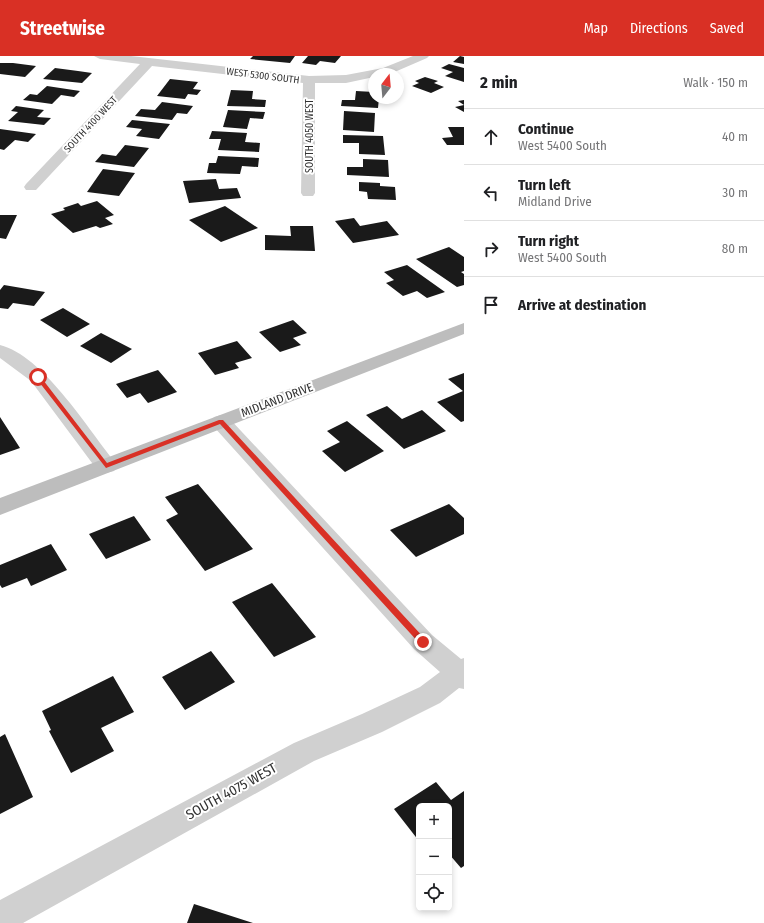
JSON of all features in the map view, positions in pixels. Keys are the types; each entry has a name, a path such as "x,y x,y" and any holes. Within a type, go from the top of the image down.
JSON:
{"street":[{"name":"WEST 5300 SOUTH","path":"100,56 309,80 346,79 386,71 423,56"},
{"name":"SOUTH 4100 WEST","path":"31,187 149,62"},
{"name":"SOUTH 4050 WEST","path":"308,193 309,80"},
{"name":"MIDLAND DRIVE","path":"0,507 464,328"},
{"path":"0,351 10,355 38,377 106,466"},
{"path":"221,422 423,642 462,674"},
{"name":"SOUTH 4075 WEST","path":"0,918 304,752 385,717 430,694 462,674"}],"building":[{"path":"253,56 295,56 290,63 250,59"},
{"path":"308,56 341,56 335,63 320,61 316,65 302,63"},
{"path":"460,56 464,57 464,64 453,62"},
{"path":"0,63 36,66 25,77 0,74"},
{"path":"449,64 464,68 464,82 445,76 453,72 441,68"},
{"path":"55,68 92,73 82,83 43,79"},
{"path":"425,77 438,81 434,83 444,87 431,93 412,86 419,83 415,81"},
{"path":"170,79 198,82 193,89 201,90 197,95 188,94 185,99 157,96"},
{"path":"47,86 80,91 74,97 61,95 52,104 23,100 30,94 37,95"},
{"path":"231,90 253,91 252,99 266,100 265,107 227,106"},
{"path":"356,91 368,92 368,104 378,104 378,108 341,106 342,100 355,100"},
{"path":"464,100 464,105 458,101"},
{"path":"162,102 193,106 187,114 177,113 172,120 135,116 141,109 155,110"},
{"path":"464,105 464,112 455,107"},
{"path":"16,106 44,110 37,117 51,118 44,125 8,121 18,112 11,111"},
{"path":"228,110 265,112 263,119 250,118 247,129 223,127"},
{"path":"344,111 375,113 374,132 343,130"},
{"path":"132,120 170,124 159,139 136,136 142,129 126,127"},
{"path":"448,127 464,127 464,145 447,145 442,138 453,137"},
{"path":"0,129 36,134 28,142 15,140 4,150 0,149"},
{"path":"212,131 247,133 245,142 260,143 259,152 218,150 221,139 209,139"},
{"path":"343,135 383,136 385,155 359,154 359,143 343,143"},
{"path":"125,145 149,148 134,167 95,162 102,154 116,156"},
{"path":"218,156 259,158 258,167 242,166 240,174 207,173 209,163 216,163"},
{"path":"363,159 388,160 389,177 347,175 347,167 363,167"},
{"path":"103,169 135,173 119,196 87,192"},
{"path":"216,179 219,189 237,188 241,198 189,203 183,181"},
{"path":"359,182 380,183 380,186 395,187 396,200 368,199 367,192 359,191"},
{"path":"97,201 114,215 105,218 113,224 100,228 96,226 73,233 51,214 65,210 63,208 78,203 81,206"},
{"path":"225,206 258,228 221,242 189,220"},
{"path":"0,215 17,215 6,239 0,238"},
{"path":"354,218 360,226 387,221 399,235 353,243 335,221"},
{"path":"290,226 313,226 315,251 265,250 265,235 291,236"},
{"path":"449,247 464,257 464,271 461,272 464,274 464,285 457,287 416,259"},
{"path":"407,265 445,292 427,298 417,291 403,296 386,283 394,280 384,272"},
{"path":"4,285 45,292 34,306 13,303 8,309 0,308 0,290"},
{"path":"63,308 90,324 67,337 40,320"},
{"path":"293,320 307,333 293,338 301,345 280,352 259,332"},
{"path":"101,333 132,349 111,363 80,346"},
{"path":"237,341 252,358 235,363 239,368 215,375 198,353"},
{"path":"158,370 177,392 148,403 140,393 127,398 116,384"},
{"path":"464,373 464,421 461,422 437,402 463,391 448,379"},
{"path":"387,406 402,419 422,410 446,431 404,449 366,415"},
{"path":"0,417 20,448 0,455"},
{"path":"347,421 384,451 345,472 322,451 340,442 327,431"},
{"path":"198,484 253,549 205,571 166,520 178,514 165,497"},
{"path":"449,504 464,518 464,534 416,557 390,530"},
{"path":"134,516 151,540 106,559 89,534"},
{"path":"51,544 67,570 31,586 27,578 2,588 0,585 0,565"},
{"path":"272,583 316,637 274,657 232,602"},
{"path":"211,651 235,682 185,710 162,677"},
{"path":"113,676 134,712 101,728 114,751 71,773 49,731 51,730 42,711"},
{"path":"5,734 33,797 0,814 0,737"},
{"path":"436,782 451,800 464,791 464,866 461,868 452,858 452,803 416,803 416,837 394,809"},
{"path":"194,904 253,923 187,923"}],"route":[{"path":"38,377 106,466 221,422 423,642"}]}
